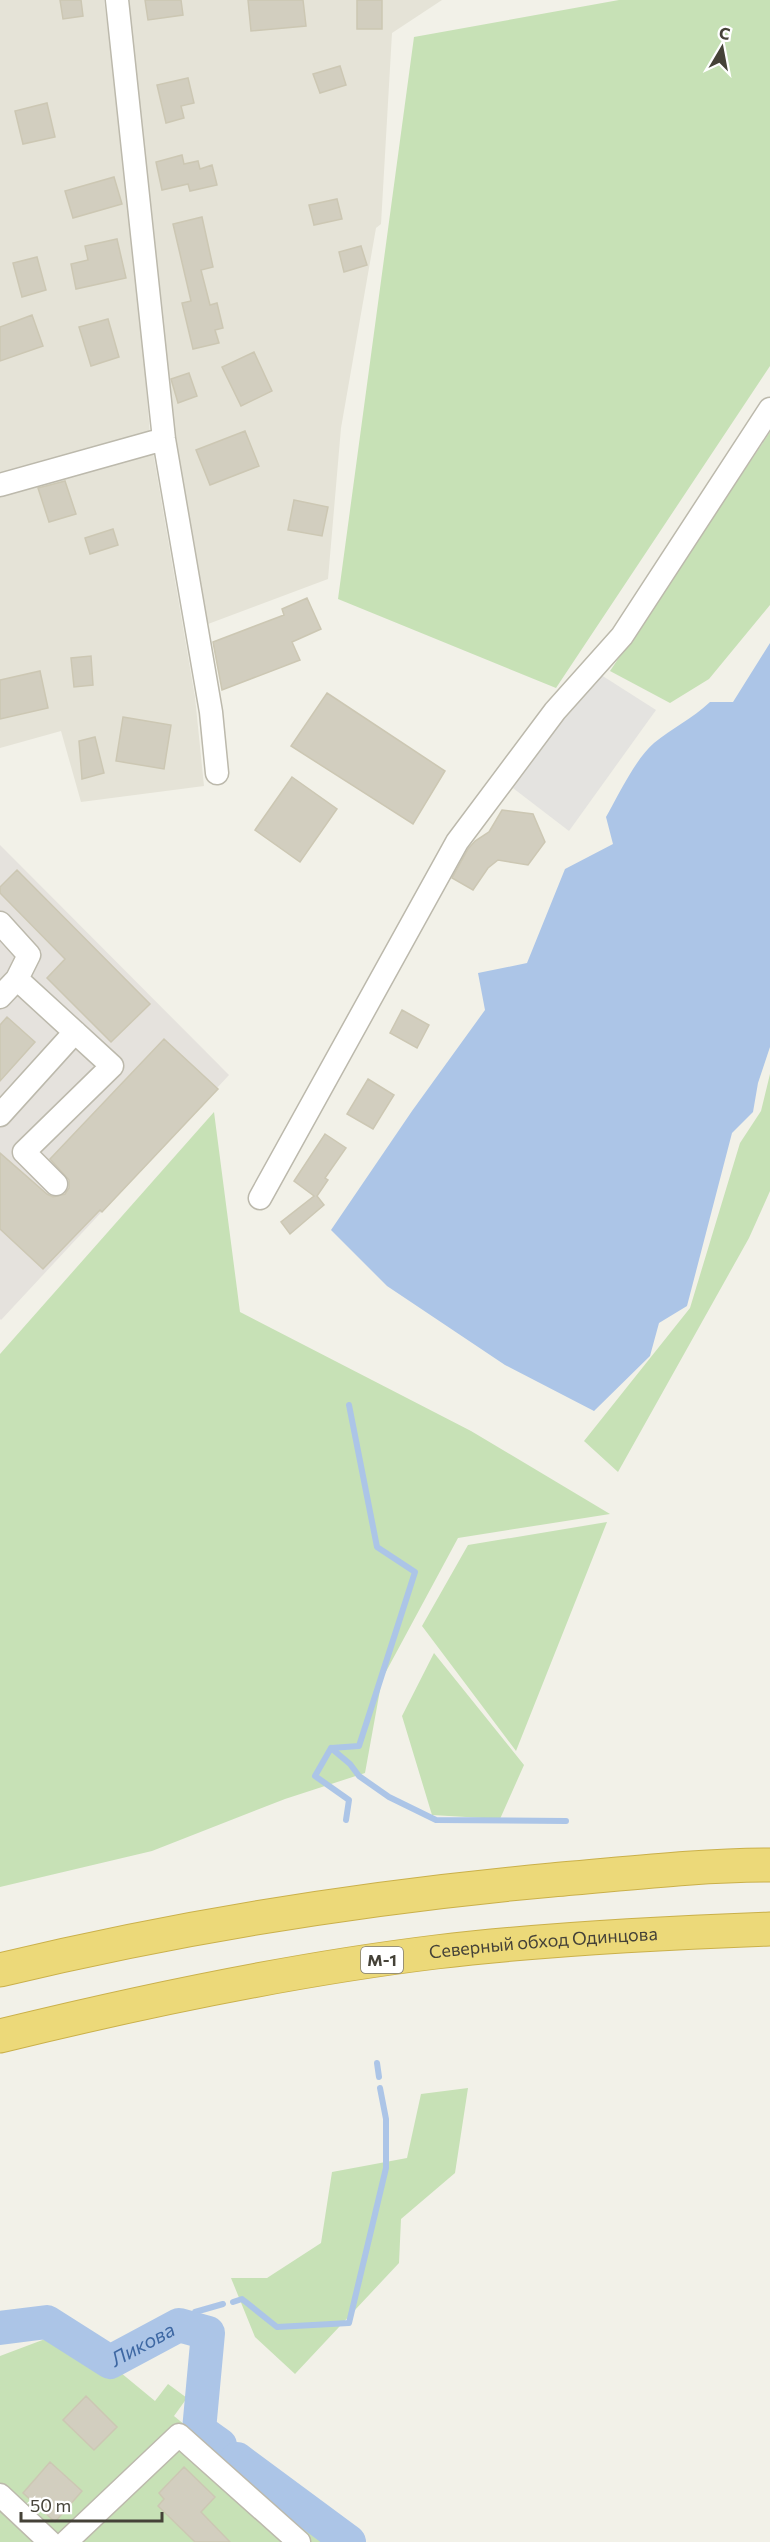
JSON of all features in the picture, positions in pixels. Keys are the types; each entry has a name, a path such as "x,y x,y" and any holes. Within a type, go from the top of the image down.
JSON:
{"highway":[{"path":"0,1970 79,1951 260,1916 430,1892 621,1874 770,1865"},
{"name":"Северный обход Одинцова","path":"0,2036 87,2014 276,1976 436,1952 623,1936 770,1929"}],"street":[{"path":"117,0 164,439 211,712 216,773"},
{"path":"260,1198 457,842 555,711 622,636 770,409"},
{"path":"0,485 164,439"},
{"path":"0,997 17,979 29,955 1,927"},
{"path":"17,979 112,1066 24,1152 56,1184"},
{"path":"0,1115 75,1032"},
{"path":"66,2542 179,2435 299,2542"},
{"path":"0,2495 50,2542"}],"shaded area":[{"path":"0,0 104,0 131,204 150,434 195,697 204,786 81,802 61,731 0,748"},
{"path":"128,0 442,0 392,33 381,224 376,228 341,428 328,579 208,624 173,425"},
{"path":"598,673 656,710 569,831 509,785"},
{"path":"0,845 229,1075 1,1320 0,1319"}],"green space":[{"path":"619,0 770,0 770,366 556,688 338,599 414,37"},
{"path":"770,432 770,605 709,679 670,703 610,671"},
{"path":"770,1074 770,1191 749,1238 618,1472 584,1441 690,1308 740,1143 761,1111"},
{"path":"214,1112 240,1312 471,1431 610,1514 458,1538 382,1679 365,1773 285,1799 152,1851 0,1887 0,1354"},
{"path":"607,1522 516,1751 422,1626 468,1545"},
{"path":"434,1653 524,1765 500,1819 432,1815 402,1716"},
{"path":"468,2088 455,2173 401,2219 399,2263 295,2374 255,2337 231,2278 267,2278 321,2243 332,2172 407,2158 421,2094"},
{"path":"69,2330 155,2401 168,2384 187,2398 174,2416 327,2542 0,2542 0,2356"}],"water":[{"path":"770,643 770,1047 758,1083 753,1112 732,1133 687,1306 659,1323 650,1356 594,1411 505,1365 387,1286 331,1230 412,1111 485,1010 478,973 527,963 565,869 613,844 606,817 647,750 710,702 733,702"}],"building":[{"path":"60,0 81,0 83,16 63,19"},
{"path":"145,0 181,0 183,15 148,20"},
{"path":"248,0 303,0 306,26 251,31"},
{"path":"357,0 382,0 382,29 357,29"},
{"path":"340,66 346,85 320,93 313,74"},
{"path":"188,78 194,103 181,106 184,118 166,123 157,85"},
{"path":"47,103 55,137 23,144 15,111"},
{"path":"182,155 184,164 198,161 200,169 212,165 217,185 190,191 188,184 162,190 156,162"},
{"path":"114,177 122,204 73,218 65,191"},
{"path":"337,199 342,219 314,225 309,205"},
{"path":"202,217 213,267 201,270 210,305 217,303 223,328 215,330 219,343 193,349 182,303 191,301 173,224"},
{"path":"117,239 126,278 76,289 71,264 88,260 85,246"},
{"path":"361,246 367,265 344,272 339,252"},
{"path":"37,257 46,290 22,297 13,263"},
{"path":"32,315 43,346 0,361 0,327"},
{"path":"108,319 119,357 91,366 79,327"},
{"path":"254,352 272,391 241,406 222,367"},
{"path":"189,373 197,396 178,403 171,379"},
{"path":"245,431 259,466 210,485 196,450"},
{"path":"65,481 76,514 49,522 38,488"},
{"path":"294,500 328,507 322,536 288,530"},
{"path":"113,529 118,545 90,554 85,538"},
{"path":"307,598 321,629 292,642 300,660 222,690 213,642 284,615 282,609"},
{"path":"91,656 93,685 74,687 71,658"},
{"path":"40,671 48,708 0,719 0,680"},
{"path":"327,693 445,771 413,824 291,746"},
{"path":"123,717 171,725 164,769 116,761"},
{"path":"95,737 104,773 82,779 79,741"},
{"path":"292,777 337,809 300,862 255,830"},
{"path":"502,810 533,814 545,842 528,865 498,860 488,868 473,890 452,878 468,849 475,841 489,832"},
{"path":"17,870 150,1004 111,1042 47,978 65,959 0,893 0,887"},
{"path":"402,1010 429,1025 417,1048 390,1033"},
{"path":"7,1017 35,1042 0,1081 0,1025"},
{"path":"164,1039 218,1089 102,1212 100,1210 43,1269 0,1229 0,1153 47,1194 53,1197 65,1194 69,1188 69,1180 50,1159"},
{"path":"368,1079 394,1095 373,1129 347,1114"},
{"path":"325,1134 346,1148 325,1178 328,1180 317,1196 324,1205 290,1234 281,1222 314,1196 294,1181"},
{"path":"86,2396 117,2427 94,2450 63,2420"},
{"path":"50,2462 82,2491 55,2522 23,2493"},
{"path":"184,2467 215,2497 201,2512 230,2542 195,2542 158,2506 164,2499 159,2493"}],"waterway":[{"path":"346,1820 349,1800 315,1776 331,1748 359,1746 415,1572 377,1547 349,1405"},
{"path":"331,1748 350,1764 359,1776 389,1797 436,1820 566,1821"},
{"path":"377,2063 379,2077"},
{"path":"233,2302 242,2299 277,2327 349,2323 386,2168 386,2119 380,2088"},
{"path":"192,2328 195,2312 223,2304"},
{"name":"Ликова","path":"0,2328 47,2322 110,2362 179,2325 208,2333 199,2430 220,2445"},
{"name":"Ликова","path":"237,2459 349,2542"}]}
